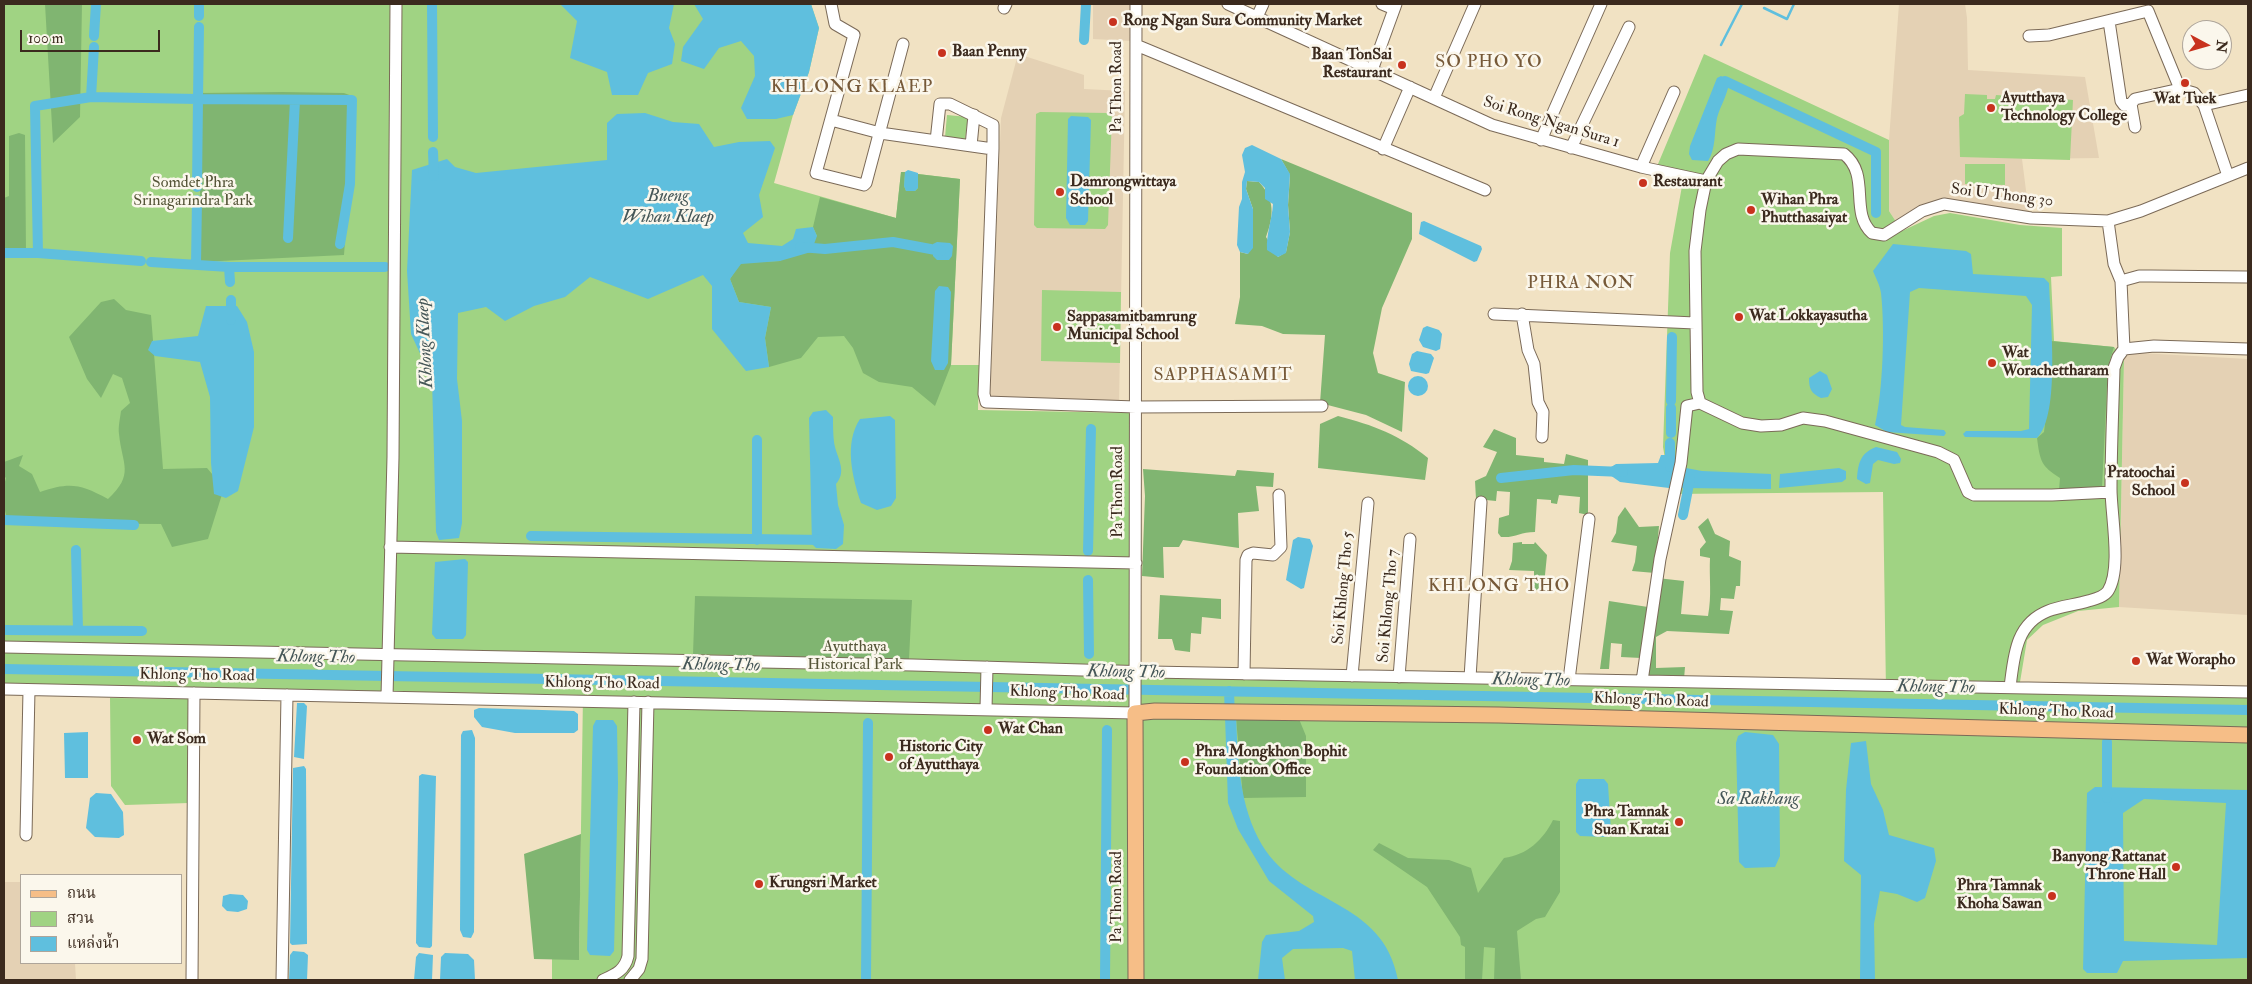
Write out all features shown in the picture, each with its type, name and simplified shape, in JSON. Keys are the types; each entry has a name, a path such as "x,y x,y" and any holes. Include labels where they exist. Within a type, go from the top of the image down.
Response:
{"main road":[{"name":"Khlong Tho Road","path":"1135,709 1214,712 1500,715 2248,735"},
{"name":"Pa Thon Road","path":"1135,709 1136,980"}],"street":[{"path":"387,692 396,4"},
{"path":"831,4 835,24 854,35 816,173 865,184 903,44"},
{"name":"Pa Thon Road","path":"1135,709 1136,4"},
{"name":"Soi Rong Ngan Sura 1","path":"1228,4 1492,124 1541,140 1706,181"},
{"path":"1257,17 1263,4"},
{"path":"1372,70 1395,6 1382,4"},
{"path":"1434,98 1475,4"},
{"path":"1541,140 1601,4"},
{"path":"2029,36 2049,35 2148,11 2180,89"},
{"path":"2109,21 2122,103 2130,104"},
{"path":"1572,148 1629,27"},
{"path":"1136,45 1485,190"},
{"path":"1383,149 1410,88"},
{"path":"2130,104 2135,99 2180,89 2194,93 2204,105 2228,176"},
{"path":"1641,166 1674,92"},
{"path":"2204,105 2248,95"},
{"path":"936,141 940,104 950,104 993,125 984,394 986,402 1136,407 1322,406"},
{"path":"2130,104 2135,128"},
{"path":"971,146 974,115"},
{"path":"831,120 880,133 993,149"},
{"name":"Soi U Thong 30","path":"1706,181 1718,161 1726,154 1738,150 1844,154 1853,161 1857,170 1864,222 1867,229 1877,235 1884,235 1922,211 1944,204 2031,218 2108,221 2140,211 2248,168"},
{"path":"1700,403 1697,392 1695,251 1706,181"},
{"path":"2010,688 2020,633 2030,622 2047,611 2100,598 2108,592 2114,567 2111,492 2114,368 2118,357 2124,349 2121,281 2114,264 2108,221"},
{"path":"2121,281 2139,276 2248,277"},
{"path":"1494,314 1695,323"},
{"path":"1522,314 1528,350 1534,364 1538,402 1543,412 1542,437"},
{"path":"2124,349 2154,346 2248,349"},
{"path":"1642,681 1660,559 1681,463 1687,406 1700,403 1742,423 1761,426 1781,425 1803,418 1825,421 1938,452 1954,460 1968,492 1974,495 2062,495 2111,492"},
{"path":"1244,674 1246,560 1248,555 1253,553 1273,554 1281,548 1279,495"},
{"name":"Soi Khlong Tho 5","path":"1352,676 1368,502"},
{"path":"1470,678 1481,502"},
{"path":"1569,680 1589,519"},
{"name":"Soi Khlong Tho 7","path":"1399,677 1410,538"},
{"path":"390,547 1136,563"},
{"name":"Khlong Tho Road","path":"4,647 388,658 1135,674 1244,674 2248,692"},
{"path":"986,706 987,670"},
{"name":"Khlong Tho Road","path":"4,689 287,695 387,692 634,702 1135,709"},
{"path":"26,835 29,690"},
{"path":"192,980 194,693"},
{"path":"282,980 287,695"},
{"path":"603,980 620,972 626,964 628,956 634,702"},
{"path":"630,980 639,969 642,959 648,702"}],"shaded area":[{"name":"Rong Ngan Sura Community Market","path":"1093,4 1133,4 1132,41 1093,39"},
{"name":"Ayutthaya Technology College","path":"1899,4 1965,4 1968,70 2085,77 2099,158 2022,159 2029,214 1968,201 1945,200 1896,222 1889,211 1889,140"},
{"path":"1018,54 1084,75 1084,89 1125,91 1119,403 990,397 1001,118"},
{"name":"Pratoochai School","path":"2140,353 2248,359 2248,615 2119,607 2124,359 2128,355"},
{"path":"4,882 20,882 20,964 75,964 76,980 4,980"}],"green space":[{"name":"Ayutthaya Historical Park","path":"4,4 811,4 819,28 809,72 793,115 774,183 896,218 901,172 960,179 951,365 979,365 978,410 1130,413 1130,676 1886,691 1883,492 1671,494 1663,447 1670,253 1682,186 1653,176 1704,54 1889,140 1889,211 1902,231 1934,216 1950,213 2020,225 2062,228 2062,276 2051,277 2054,341 2114,347 2124,359 2119,607 2078,611 2043,625 2027,640 2020,682 2248,696 2248,980 552,980 552,959 579,959 583,695 4,684"},
{"path":"45,4 82,4 80,117 53,143"},
{"path":"200,93 344,93 352,96 355,100 344,255 200,262"},
{"path":"1965,94 1987,95 1987,99 1995,99 1996,95 2054,99 2055,102 2063,102 2063,99 2073,100 2070,160 1960,157 1959,117 1964,114"},
{"path":"1040,112 1109,113 1112,115 1108,225 1105,229 1037,228 1034,225 1036,114"},
{"path":"947,115 968,117 965,140 945,137"},
{"path":"19,133 25,135 26,253 4,250 4,198 9,196 9,136"},
{"path":"1281,159 1412,213 1412,239 1382,308 1373,353 1378,373 1405,382 1402,432 1366,415 1320,403 1325,335 1283,334 1262,326 1235,324 1240,297 1240,252 1248,254 1253,209 1246,189 1247,181 1259,182 1268,195 1272,215 1266,237 1278,257 1286,252 1290,232 1288,205 1290,175"},
{"path":"1965,164 2005,164 2005,185 1965,184"},
{"path":"901,172 905,172 904,186 906,191 915,191 918,188 918,174 960,179 951,365 935,406 912,387 879,382 863,373 853,348 844,336 818,337 801,358 769,367 765,338 771,307 739,302 730,279 740,263 780,261 817,236 813,227 820,197 896,218"},
{"path":"1042,290 1121,292 1120,363 1041,361"},
{"path":"114,299 126,310 151,315 163,469 207,468 224,488 208,539 172,547 161,524 8,523 4,500 6,478 4,476 4,462 23,455 19,466 32,474 40,492 59,487 75,486 90,490 108,499 122,483 125,469 120,445 119,426 121,411 130,403 122,378 113,374 101,398 87,379 69,337 101,302"},
{"path":"2051,341 2114,347 2109,363 2107,384 2102,488 2059,490 2060,478 2042,462 2037,438 2044,432 2052,365"},
{"path":"1338,416 1386,432 1418,450 1428,458 1425,480 1318,468 1320,424"},
{"path":"1494,429 1516,438 1516,455 1544,458 1544,462 1564,464 1566,454 1588,460 1588,515 1579,513 1580,497 1559,495 1557,504 1551,503 1551,500 1537,499 1535,532 1501,537 1498,533 1499,518 1509,515 1510,492 1497,491 1496,501 1476,499 1475,481 1486,476 1497,452 1483,447"},
{"path":"1143,469 1235,476 1237,470 1274,473 1273,487 1256,486 1259,511 1238,513 1239,548 1183,540 1179,547 1163,547 1164,578 1142,576 1145,496"},
{"path":"1625,507 1639,527 1659,526 1655,573 1632,571 1637,546 1611,542 1616,533 1618,517"},
{"path":"1708,518 1715,534 1730,541 1729,556 1741,561 1740,586 1736,586 1734,599 1721,598 1720,610 1733,611 1729,634 1667,631 1656,637 1656,668 1685,667 1684,679 1645,675 1657,578 1684,581 1681,614 1708,616 1710,558 1700,556 1700,549 1706,542 1698,527"},
{"path":"1522,542 1522,544 1534,544 1535,542 1547,555 1544,585 1534,592 1534,571 1509,570 1512,561 1513,543"},
{"path":"1160,595 1221,599 1221,619 1202,617 1201,634 1191,633 1190,652 1175,650 1172,639 1158,639"},
{"path":"695,596 912,600 909,659 693,654"},
{"path":"1609,601 1648,607 1641,658 1621,657 1622,644 1611,643 1609,669 1600,669"},
{"path":"110,698 190,699 189,803 125,805 111,786"},
{"path":"1236,718 1299,719 1306,736 1306,797 1243,798"},
{"path":"1553,820 1560,821 1560,892 1545,917 1536,919 1517,931 1521,980 1494,980 1495,948 1484,947 1482,980 1465,980 1465,947 1461,945 1460,937 1427,887 1373,850 1379,843 1408,858 1449,860 1471,868 1478,893 1504,858 1527,850 1539,840"},
{"path":"581,834 579,960 534,959 524,854"}],"water":[{"path":"560,4 674,4 669,28 675,44 672,64 648,73 638,95 612,95 607,72 570,58 577,21"},
{"path":"694,4 811,4 819,28 809,72 793,115 776,119 747,119 741,108 755,76 754,56 741,41 719,48 704,69 681,61 683,47 703,19"},
{"path":"1721,76 1729,80 1729,85 1717,118 1711,156 1708,161 1692,160 1689,154 1690,146 1717,78"},
{"name":"Bueng Wihan Klaep","path":"645,113 673,122 699,124 714,147 739,142 770,141 775,148 759,195 763,217 743,233 748,243 782,246 793,239 796,229 813,227 817,236 811,252 780,261 741,264 730,279 739,302 771,307 765,338 769,367 746,371 712,329 712,286 703,275 648,299 590,277 565,297 534,306 505,321 486,307 458,313 457,379 462,421 462,523 459,538 439,540 436,532 432,379 411,334 407,271 412,170 447,159 455,167 476,173 607,160 607,123 617,114"},
{"path":"1071,116 1088,117 1091,120 1088,221 1085,225 1070,225 1066,218 1068,119"},
{"path":"1252,145 1281,159 1290,174 1288,205 1290,232 1286,253 1278,257 1267,250 1267,238 1273,204 1265,199 1265,188 1259,182 1247,181 1246,189 1253,209 1253,248 1248,254 1240,252 1237,245 1239,207 1242,199 1242,182 1245,172 1242,155 1245,148"},
{"path":"908,170 918,173 918,188 915,191 906,191 904,186 905,172"},
{"path":"1424,221 1481,246 1482,249 1477,261 1474,262 1419,234 1421,222"},
{"path":"937,242 950,243 953,246 952,256 949,260 937,260 933,256 933,244"},
{"path":"1893,244 1966,251 1971,254 1973,274 2044,278 2049,283 2052,388 2044,426 2037,438 1965,437 1963,434 1966,431 2021,431 2029,429 2032,305 2026,296 1919,288 1910,292 1901,425 1905,427 1944,430 1946,433 1944,436 1887,432 1875,425 1881,377 1883,324 1881,293 1873,271"},
{"path":"939,286 948,287 951,292 948,363 944,370 935,370 931,361 935,291"},
{"path":"206,306 237,306 247,322 254,352 254,427 238,491 226,498 214,494 211,463 210,397 200,362 155,356 148,350 152,341 198,336"},
{"path":"1427,326 1439,330 1442,334 1440,349 1436,351 1423,347 1419,340 1423,328"},
{"path":"1417,351 1431,354 1434,358 1429,373 1411,371 1409,364 1412,354"},
{"path":"1820,371 1827,375 1832,389 1828,397 1821,398 1810,388 1809,378"},
{"path":"1414,376 1422,376 1428,382 1428,390 1422,396 1414,396 1408,390 1408,382"},
{"path":"826,410 833,417 834,442 841,469 841,474 836,484 838,505 844,525 843,544 836,549 816,548 812,544 809,418 813,412"},
{"path":"890,416 895,420 896,498 891,506 877,510 861,503 851,460 852,439 860,419"},
{"path":"1876,447 1897,452 1901,459 1900,463 1894,464 1878,460 1873,464 1870,483 1866,484 1857,479 1859,464 1866,452"},
{"path":"1661,455 1671,455 1672,459 1674,477 1669,488 1620,482 1610,475 1611,467 1616,464 1658,463"},
{"path":"1686,468 1702,471 1771,474 1771,489 1682,488"},
{"path":"1839,468 1846,471 1846,479 1842,482 1779,488 1780,474"},
{"path":"1298,537 1310,539 1313,546 1304,588 1301,589 1286,580 1293,540"},
{"path":"465,559 468,562 466,635 463,639 436,639 432,634 435,562"},
{"path":"297,703 304,703 307,706 304,759 294,757"},
{"path":"479,708 574,711 578,714 578,730 574,733 515,733 482,727 474,717 474,710"},
{"path":"1225,716 1236,716 1239,766 1244,799 1254,830 1262,845 1278,865 1297,880 1358,917 1376,933 1389,953 1398,980 1355,980 1352,951 1343,948 1293,949 1282,958 1285,980 1258,980 1262,942 1266,935 1299,931 1314,922 1313,916 1269,881 1238,829 1228,803"},
{"path":"596,720 613,720 617,726 618,784 614,951 610,956 590,955 587,950 593,726"},
{"path":"472,730 475,738 474,932 471,938 463,937 460,930 461,735 463,731"},
{"path":"88,732 88,778 65,778 64,733"},
{"name":"Sa Rakhang","path":"1745,732 1773,735 1779,744 1780,856 1775,867 1745,868 1739,862 1736,743 1738,736"},
{"path":"1866,741 1871,784 1883,810 1889,835 1934,848 1936,861 1925,898 1917,902 1897,894 1880,891 1874,924 1875,980 1860,980 1861,875 1844,861 1846,790 1851,743"},
{"path":"304,766 306,769 307,944 292,945 290,943 293,768"},
{"path":"422,774 436,776 432,946 430,948 419,947 416,943 419,776"},
{"path":"1579,779 1604,779 1608,784 1611,832 1606,837 1580,836 1576,832 1576,784"},
{"path":"2095,787 2248,790 2248,958 2123,961 2117,973 2087,973 2083,969 2087,793","holes":["2144,799 2226,803 2217,945 2124,941 2123,813"]},
{"path":"96,793 111,794 123,812 124,835 119,838 95,837 86,828 90,798"},
{"path":"230,894 243,895 248,901 247,909 238,912 227,911 222,906 223,896"},
{"path":"293,951 304,952 308,955 307,980 289,980 290,955"},
{"path":"419,953 433,955 432,980 414,980 416,957"},
{"path":"445,953 468,954 474,960 475,980 440,980 441,957"}],"waterway":[{"path":"94,36 96,4"},
{"path":"199,4 199,16"},
{"name":"Khlong Klaep","path":"432,4 433,137"},
{"path":"1084,40 1086,4"},
{"path":"1721,45 1742,4"},
{"path":"1764,8 1787,19 1794,4"},
{"path":"91,97 198,99 199,27"},
{"path":"94,47 91,97 35,106 38,253 141,261"},
{"path":"1721,90 1725,81 1876,152 1876,213"},
{"path":"197,187 198,99 352,100 350,184 340,244"},
{"path":"288,238 295,100"},
{"name":"Khlong Klaep","path":"433,152 434,176"},
{"path":"196,265 197,200"},
{"path":"800,247 825,249 893,242 941,251"},
{"path":"4,253 38,253"},
{"path":"151,262 229,267 385,267"},
{"path":"229,267 230,282"},
{"path":"231,300 231,320"},
{"path":"1671,401 1672,337"},
{"path":"1671,408 1671,433"},
{"path":"1088,551 1091,429"},
{"path":"757,440 757,540"},
{"path":"1670,443 1670,467"},
{"path":"1501,478 1574,470 1623,472"},
{"path":"1683,515 1690,479"},
{"path":"4,520 134,525"},
{"path":"531,536 825,540"},
{"path":"76,550 78,630"},
{"path":"1088,580 1089,654"},
{"path":"4,630 142,631"},
{"name":"Khlong Tho","path":"4,669 2248,710"},
{"path":"1229,691 1230,718"},
{"path":"866,980 868,723"},
{"path":"1105,980 1107,730"},
{"path":"2107,742 2107,798"}],"place":[{"name":"Rong Ngan Sura Community Market","path":"1113,22"},
{"name":"Baan Penny","path":"942,53"},
{"name":"Baan TonSai Restaurant","path":"1402,65"},
{"name":"Wat Tuek","path":"2185,83"},
{"name":"Ayutthaya Technology College","path":"1991,108"},
{"name":"Restaurant","path":"1643,183"},
{"name":"Damrongwittaya School","path":"1060,192"},
{"name":"Wihan Phra Phutthasaiyat","path":"1751,210"},
{"name":"Wat Lokkayasutha","path":"1739,317"},
{"name":"Sappasamitbamrung Municipal School","path":"1057,327"},
{"name":"Wat Worachettharam","path":"1992,363"},
{"name":"Pratoochai School","path":"2185,483"},
{"name":"Wat Worapho","path":"2136,661"},
{"name":"Wat Chan","path":"988,730"},
{"name":"Wat Som","path":"137,740"},
{"name":"Historic City of Ayutthaya","path":"889,757"},
{"name":"Phra Mongkhon Bophit Foundation Office","path":"1185,762"},
{"name":"Phra Tamnak Suan Kratai","path":"1679,822"},
{"name":"Banyong Rattanat Throne Hall","path":"2176,867"},
{"name":"Krungsri Market","path":"759,884"},
{"name":"Phra Tamnak Khoha Sawan","path":"2052,896"}],"district":[{"name":"SO PHO YO","path":"1489,63"},
{"name":"KHLONG KLAEP","path":"852,88"},
{"name":"PHRA NON","path":"1581,284"},
{"name":"SAPPHASAMIT","path":"1223,376"},
{"name":"KHLONG THO","path":"1499,587"}],"park label":[{"name":"Somdet Phra Srinagarindra Park","path":"193,193"}]}
